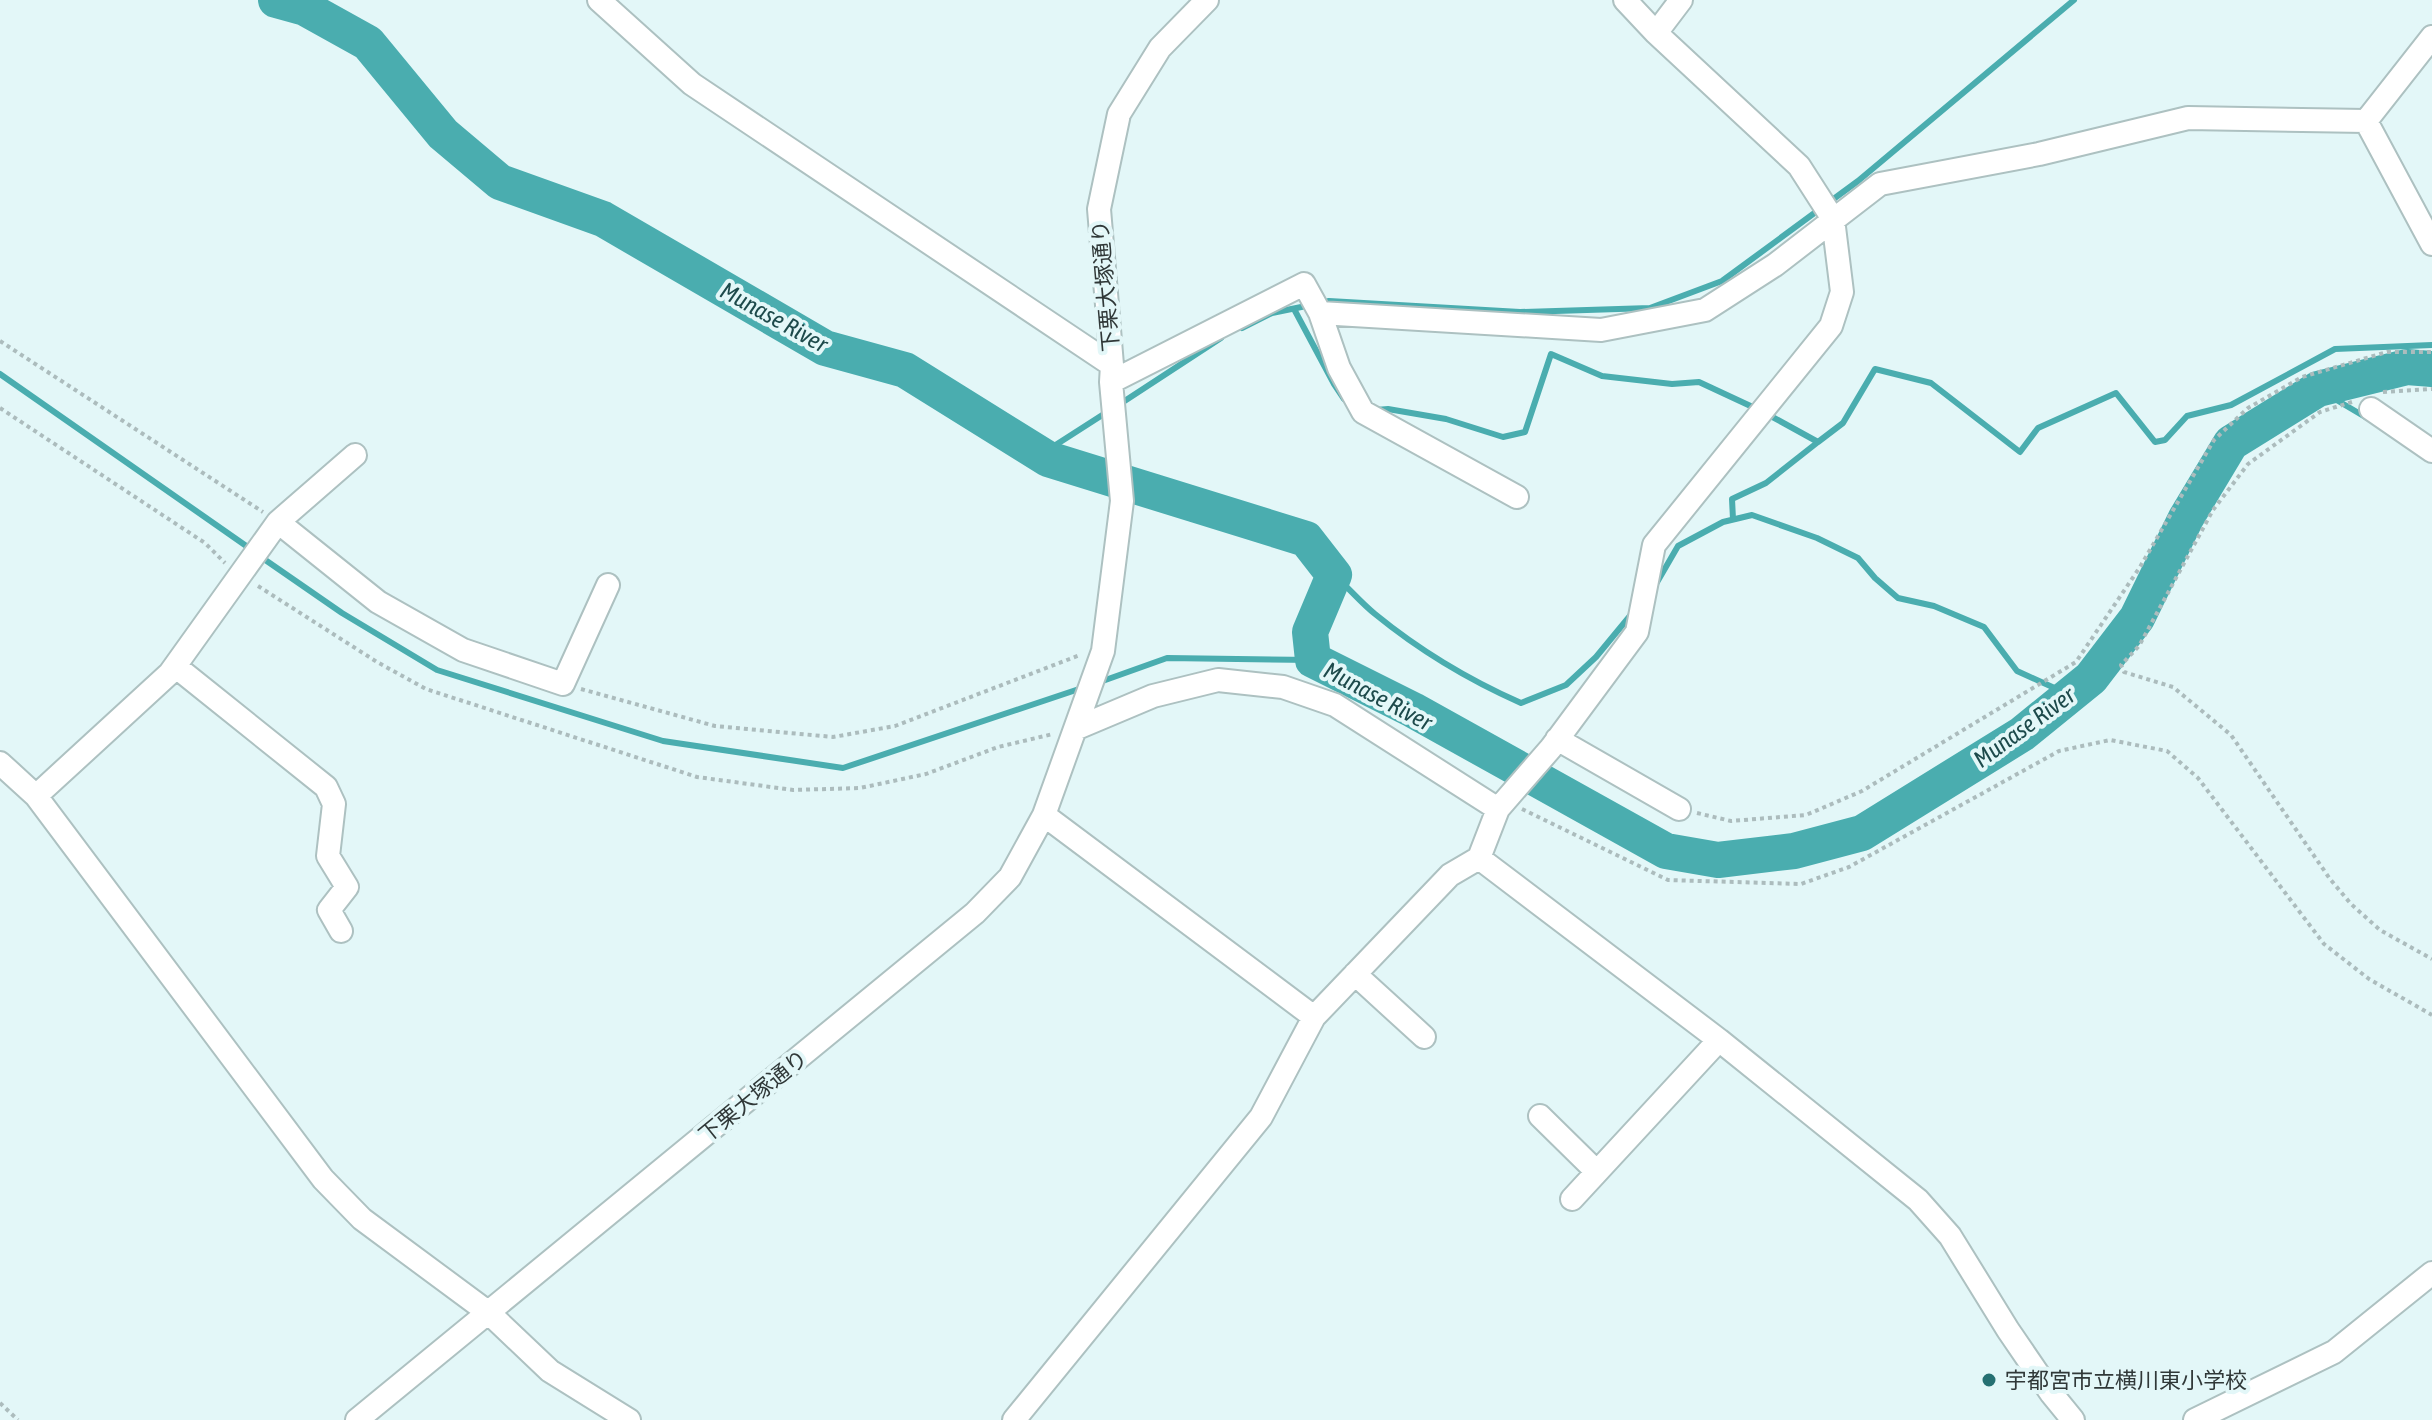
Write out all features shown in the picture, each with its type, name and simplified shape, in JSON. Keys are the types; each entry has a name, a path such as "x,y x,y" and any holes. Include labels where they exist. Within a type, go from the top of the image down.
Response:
{"street":[{"path":"599,0 692,84 1111,374 1304,284 1320,313 1339,368 1363,412 1517,497"},
{"name":"下栗大塚通り","path":"357,1420 975,913 1010,877 1044,815 1103,648 1122,501 1099,209 1119,114 1160,48 1207,0"},
{"path":"1014,1420 1261,1117 1314,1017 1450,875 1479,858 1504,802 1554,743 1637,632 1654,545 1831,326 1842,292 1833,219 1799,166 1656,33 1625,0"},
{"path":"1656,33 1681,0"},
{"path":"2366,121 2432,37"},
{"path":"1320,313 1601,330 1705,310 1775,265 1880,184 2039,154 2188,118 2366,121"},
{"path":"2366,121 2432,244"},
{"path":"2369,401 2432,451"},
{"path":"36,796 170,673 278,522 355,455"},
{"path":"278,522 378,602 463,650 563,684 608,585"},
{"path":"175,666 326,787 334,804 328,856 347,887 329,910 341,931"},
{"path":"1078,724 1153,696 1218,680 1283,687 1335,705 1504,802"},
{"path":"1554,743 1679,809"},
{"path":"0,763 36,796 323,1179 362,1219 489,1313 550,1371 629,1420"},
{"path":"1044,815 1314,1017"},
{"path":"1479,858 1719,1040 1918,1200 1950,1236 2008,1330 2073,1420"},
{"path":"1355,974 1424,1037"},
{"path":"1572,1199 1719,1040"},
{"path":"1540,1116 1597,1172"},
{"path":"2195,1420 2334,1352 2432,1273"}],"path":[{"path":"0,341 278,522"},
{"path":"1679,809 1731,821 1806,815 1862,791 2076,662 2140,567 2214,440 2248,408 2302,377 2387,352 2432,352"},
{"path":"2432,389 2388,391 2369,401 2320,412 2248,464 2213,510 2139,646 2121,665 2124,672 2173,687 2231,735 2330,879 2351,904 2380,930 2432,959"},
{"path":"563,684 715,726 833,737 895,726 1103,648"},
{"path":"1504,802 1668,880 1801,884 1849,867 2059,751 2110,740 2167,751 2198,778 2324,944 2369,979 2432,1015"},
{"path":"0,1403 18,1420"}],"waterway":[{"name":"Munase River","path":"276,0 305,8 368,43 443,134 500,182 603,219 825,348 905,370 1048,459 1306,539 1334,575 1310,632 1313,660 1413,710 1666,851 1718,860 1794,851 1862,833 2022,734 2091,678 2137,618 2186,518 2231,443 2318,389 2407,367 2432,369"},
{"path":"1322,303 1520,312 1650,308 1722,281 1858,181 2074,0"},
{"path":"1242,328 1272,313 1311,305"},
{"path":"1294,309 1344,399"},
{"path":"1120,404 1221,338"},
{"path":"1767,414 1818,442 1843,423 1875,369 1931,383 2020,452 2038,428 2116,393 2155,442 2165,440 2187,416 2231,405 2335,349 2432,345"},
{"path":"1376,410 1388,409 1446,419 1503,437 1525,432 1551,354 1602,376 1672,384 1699,382 1757,409"},
{"path":"0,374 252,550"},
{"path":"2318,389 2367,418"},
{"path":"1040,455 1107,412"},
{"path":"1733,519 1732,499 1766,483 1818,442"},
{"path":"1656,584 1678,546 1723,522 1752,515 1817,538 1858,558 1898,598 1934,606 1984,627 2017,671 2070,695"},
{"path":"261,557 342,613 437,670 663,741 843,768 1082,688"},
{"path":"1334,575 1409,640 1464,674 1521,703 1566,685 1596,657 1634,611"},
{"path":"1097,683 1167,658 1313,660"}],"place":[{"name":"宇都宮市立横川東小学校","path":"1989,1380"}]}
